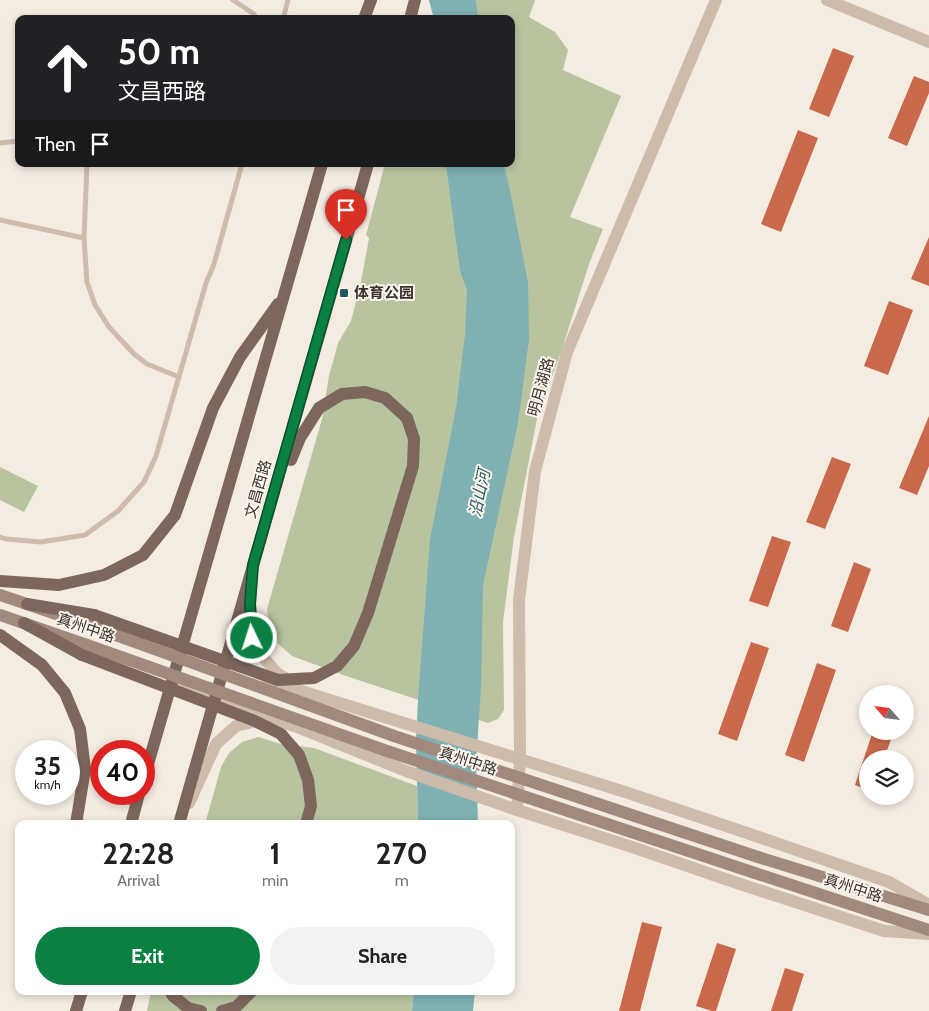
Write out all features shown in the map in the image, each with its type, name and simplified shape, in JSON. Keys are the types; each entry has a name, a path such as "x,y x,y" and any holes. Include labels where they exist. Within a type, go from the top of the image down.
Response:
{"main road":[{"path":"365,15 370,0"},
{"path":"411,15 415,0"},
{"name":"文昌西路","path":"155,740 321,167"},
{"name":"文昌西路","path":"181,820 367,167"},
{"path":"0,581 59,585 104,575 143,555 174,515 213,408 240,357 284,295"},
{"path":"0,595 27,604 92,620 278,680 314,678 337,666 354,646 368,614 414,466 414,440 406,418 385,398 365,392 342,394 319,408 300,438 265,525"},
{"path":"0,615 24,623 282,734 300,755 308,780 311,806 307,820"},
{"name":"真州中路","path":"92,620 394,736 758,857 929,910"},
{"path":"0,635 42,665 65,693 80,728 84,769 77,820"},
{"name":"真州中路","path":"84,650 929,932"},
{"path":"131,820 136,805"},
{"path":"72,995 75,1011"},
{"path":"75,1011 81,995"},
{"path":"125,1011 130,995"},
{"path":"172,995 188,1008 201,1011"},
{"path":"222,1011 236,1008 248,995"}],"street":[{"name":"明月湖路","path":"517,810 520,760 519,600 535,470 567,352 716,0"},
{"path":"827,0 929,42"},
{"path":"253,565 250,604 252,638 262,656 277,673 312,694"},
{"name":"真州中路","path":"180,652 622,791 889,882 929,905"},
{"name":"真州中路","path":"172,682 297,727 406,771 737,883 884,931 929,932"},
{"path":"182,820 216,744 236,726 260,720 297,727"}],"lane":[{"path":"233,0 254,15"},
{"path":"284,15 288,0"},
{"path":"0,142 15,141"},
{"path":"87,167 84,238 87,282 95,305 109,327 134,354 147,364 179,377"},
{"path":"0,537 40,542 85,535 118,511 144,482 156,456 241,167"},
{"path":"0,220 84,238"}],"green space":[{"path":"442,0 535,0 529,17 555,32 568,50 563,70 621,96 570,217 603,229 589,264 537,419 514,537 503,622 504,710 498,719 488,723 292,656 277,643 270,628 267,609 322,419 329,376 338,343 351,321 361,282 369,238 366,235 384,167 515,167 515,15 437,15"},
{"path":"0,467 38,486 24,512 0,500"},
{"path":"258,737 281,744 314,748 417,786 418,820 206,820 221,767 229,753 242,742"},
{"path":"150,995 414,995 412,1011 147,1011"}],"water":[{"path":"429,0 476,0 478,15 433,15"},
{"name":"沿山河","path":"446,167 505,167 528,283 529,339 518,423 483,585 481,687 476,762 478,820 418,820 416,741 430,539 456,408 465,335 467,290 460,271"},
{"path":"414,995 475,995 473,1011 412,1011"}],"building":[{"path":"833,48 854,56 829,117 809,109"},
{"path":"914,76 929,82 929,93 907,146 888,138"},
{"path":"798,130 818,138 781,232 761,224"},
{"path":"929,237 929,286 911,279"},
{"path":"889,301 913,310 888,375 864,366"},
{"path":"929,416 929,466 917,495 899,488"},
{"path":"832,457 851,464 825,529 806,522"},
{"path":"772,536 791,542 768,607 749,601"},
{"path":"854,562 871,569 848,632 831,626"},
{"path":"751,642 769,648 737,741 718,734"},
{"path":"817,663 836,670 804,762 785,755"},
{"path":"870,740 891,740 887,750 867,750"},
{"path":"859,773 859,787 855,785"},
{"path":"642,922 662,927 640,1011 619,1011"},
{"path":"717,943 736,949 716,1011 712,1011 696,1006"},
{"path":"785,968 804,974 792,1011 771,1011"}],"place":[{"name":"体育公园","path":"344,293"}],"route":[{"path":"252,638 250,604 253,565 346,240"}]}
